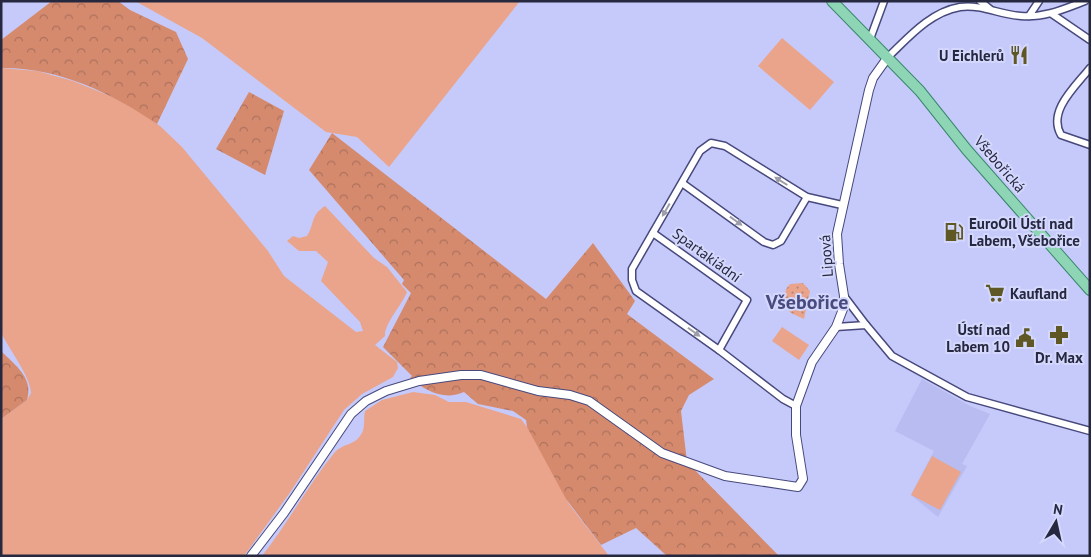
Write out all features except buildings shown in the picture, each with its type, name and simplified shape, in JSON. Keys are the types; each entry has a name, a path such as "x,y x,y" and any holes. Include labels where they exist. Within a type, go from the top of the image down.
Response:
{"main road":[{"name":"Všebořická","path":"832,1 920,91 984,170 1090,290"}],"street":[{"path":"870,38 884,1"},
{"path":"980,1 991,9"},
{"path":"1029,16 1039,1"},
{"path":"888,57 915,30 943,13 959,8 975,7 1019,16 1029,16 1052,14 1084,1"},
{"path":"1052,14 1090,40"},
{"name":"Lipová","path":"251,556 284,513 350,414 366,401 386,391 427,380 481,375 538,391 570,395 589,401 662,453 725,476 794,487 800,484 803,479 796,434 796,406 812,362 841,317 844,296 838,264 837,234 842,205 869,90 873,78 888,57"},
{"path":"1090,68 1061,106 1057,116 1057,127 1061,135 1090,145"},
{"name":"Spartakiádní","path":"796,406 783,400 719,350 636,291 632,280 632,269 700,151 711,143 719,143 807,198 842,205"},
{"path":"682,183 773,245 781,241 807,198"},
{"name":"Spartakiádní","path":"653,233 747,300 719,350"},
{"path":"844,296 892,356 967,397 1090,431"},
{"path":"836,327 866,325"}],"shaded area":[{"path":"135,1 520,1 389,167 357,137 326,132 202,38"},
{"path":"782,38 834,82 810,110 758,66"},
{"path":"1,68 37,71 73,81 125,102 160,126 182,147 268,251 284,276 356,332 363,331 360,322 321,281 328,262 316,251 299,251 287,241 293,236 299,238 307,236 315,216 325,206 374,258 387,267 407,292 387,326 385,336 375,345 397,362 398,368 393,377 362,394 344,410 289,494 244,556 1,556 1,419 27,400 31,393 27,378 1,332"},
{"path":"803,283 810,291 804,319 791,313 783,304 786,289 790,284"},
{"path":"782,327 809,345 799,360 772,341"},
{"path":"922,379 970,406 990,414 962,464 967,466 938,517 911,495 934,451 895,431"},
{"path":"413,392 435,395 449,402 466,402 521,419 533,435 569,504 609,556 262,556 335,452 355,441 360,436 364,427 365,411 382,400"},
{"path":"932,456 961,472 940,510 911,495"}],"green space":[{"path":"52,1 118,1 130,10 176,32 188,59 157,124 122,102 83,84 43,72 1,68 1,40"},
{"path":"249,92 284,111 265,175 216,149"},
{"path":"332,133 546,299 593,243 635,301 627,314 714,379 689,395 681,411 687,462 779,556 667,556 636,528 601,545 566,499 527,427 526,420 513,411 478,404 464,392 457,395 442,395 429,391 410,378 412,376 383,347 411,293 402,284 404,280 309,170"},
{"path":"1,351 22,372 28,385 28,392 27,400 1,419"}],"place":[{"name":"U Eichlerů","path":"1019,55"},
{"name":"EuroOil Ústí nad Labem, Všebořice","path":"954,232"},
{"name":"Kaufland","path":"995,293"},
{"name":"Dr. Max","path":"1059,335"},
{"name":"Ústí nad Labem 10","path":"1025,338"}],"district":[{"name":"Všebořice","path":"807,302"}]}
